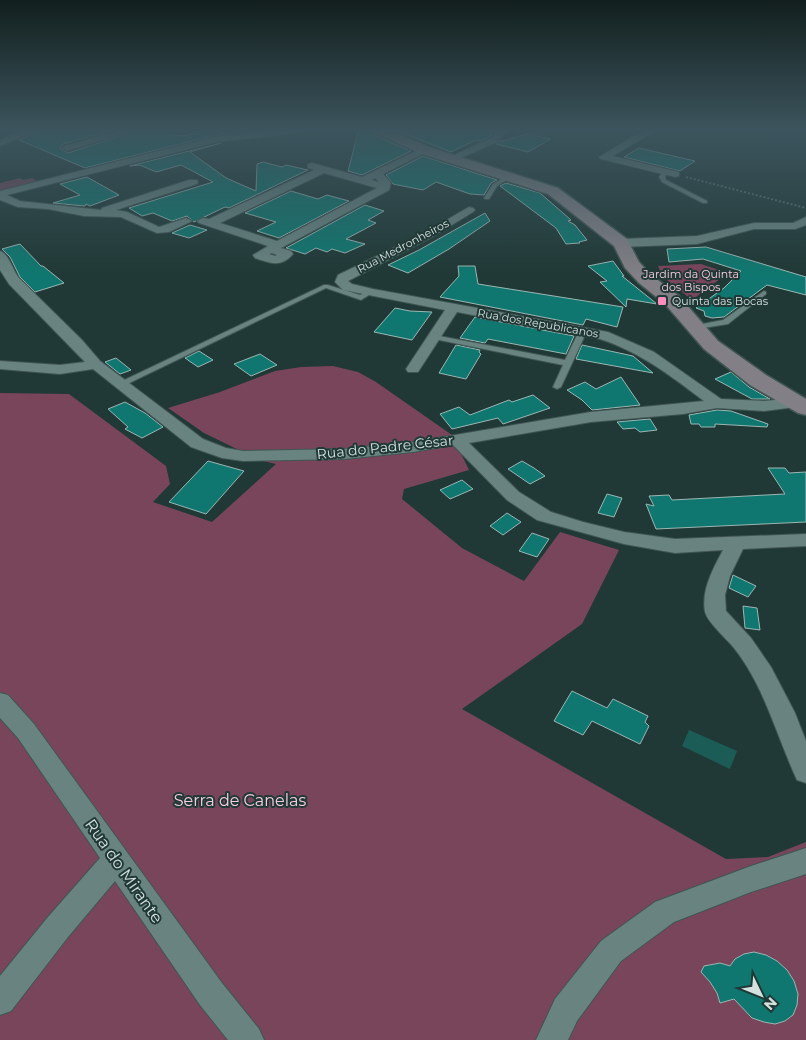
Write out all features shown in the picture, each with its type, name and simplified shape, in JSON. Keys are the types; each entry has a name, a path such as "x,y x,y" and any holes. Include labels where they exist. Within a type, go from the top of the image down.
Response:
{"main road":[{"path":"514,178 553,192 621,243 631,264 645,279 672,300 697,327 711,346 758,380 802,405"}],"street":[{"path":"0,195 68,178"},
{"path":"215,221 306,178"},
{"path":"351,178 385,187"},
{"path":"363,180 369,178"},
{"path":"381,178 385,182 385,187"},
{"path":"95,213 193,182"},
{"path":"0,195 18,204 128,215 157,230 165,230 189,220 215,221 274,247 385,187"},
{"name":"Rua Medronheiros","path":"342,284 340,281 343,278 428,234 469,210"},
{"path":"621,243 697,240 754,226 788,227 806,222"},
{"path":"0,255 6,270 14,281 95,364 85,368 66,369 0,365"},
{"name":"Rua dos Republicanos","path":"342,284 371,292 612,337 639,347 717,403"},
{"path":"413,369 453,308"},
{"name":"Rua do Padre César","path":"95,364 197,443 214,451 254,457 344,454 413,447 582,418 683,409 717,403 764,406 802,405"},
{"path":"457,440 513,496 544,516 624,538 676,546 806,540"},
{"path":"736,544 720,576 715,595 716,613 743,644 764,673 783,713 806,772"},
{"name":"Rua do Mirante","path":"0,702 26,731 212,994 248,1040"},
{"path":"0,1000 58,927 116,860"},
{"path":"552,1040 566,1010 611,951 665,912 750,879 806,861"}],"lane":[{"path":"487,198 495,186 508,178"},
{"path":"662,178 664,181 705,202"},
{"path":"120,384 326,286 361,298 371,292"},
{"path":"697,327 725,322 764,293"},
{"path":"557,387 583,331"},
{"path":"434,336 568,363"}],"path":[{"path":"688,178 806,208"}],"green space":[{"path":"20,178 23,180 32,178 39,182 0,192 0,183"},
{"name":"Jardim da Quinta dos Bispos","path":"701,264 716,269 720,273 720,279 692,300 663,277 658,266"},
{"name":"Serra de Canelas","path":"333,366 358,372 376,382 452,435 469,470 404,489 402,499 462,548 524,581 560,532 619,550 582,624 462,709 726,859 768,857 806,842 806,1040 0,1040 0,393 69,394 166,466 170,484 153,502 212,522 276,464 259,460 204,433 168,408 220,392 275,371 301,367"}],"water":[{"path":"689,730 737,751 730,769 682,746"}],"building":[{"path":"88,178 119,195 90,206 86,204 85,206 53,203 80,195 60,184"},
{"path":"205,178 225,178 256,191 256,178 292,178 229,208 225,207 194,222 187,216 172,221 153,213 142,216 129,208 213,182"},
{"path":"388,178 489,178 497,180 491,183 484,195 470,194 436,182 423,190 393,184"},
{"path":"506,183 540,193 571,220 568,221 575,225 587,240 580,243 566,244 556,228 500,186"},
{"path":"291,191 318,199 327,195 349,201 279,238 257,231 276,222 245,213"},
{"path":"365,205 384,211 368,220 376,223 346,239 365,244 345,253 332,249 327,252 316,248 305,254 286,248"},
{"path":"485,213 490,221 449,249 408,273 388,265 419,250"},
{"path":"190,225 207,230 189,238 172,233"},
{"path":"20,244 41,266 64,283 35,292 20,277 10,257 2,249"},
{"path":"706,247 806,277 806,295 767,285 724,317 712,318 705,316 704,311 696,308 724,288 741,271 703,259 669,262 667,249"},
{"path":"613,261 624,276 622,276 657,304 627,299 626,307 600,282 607,281 588,266"},
{"path":"458,266 475,266 478,284 623,307 617,327 586,319 583,325 440,297 459,276"},
{"path":"395,308 432,312 412,340 374,332"},
{"path":"475,317 574,336 566,354 488,339 485,343 460,338"},
{"path":"456,345 480,350 481,354 466,379 439,373"},
{"path":"582,345 633,356 653,373 576,359"},
{"path":"199,351 213,360 198,367 185,358"},
{"path":"260,354 277,365 251,376 234,364"},
{"path":"116,358 131,370 120,374 105,362"},
{"path":"731,372 749,387 770,399 752,399 715,379"},
{"path":"621,377 640,405 592,410 582,400 567,390 585,382 596,389"},
{"path":"533,395 550,408 503,424 498,418 452,429 440,414 459,407 470,415 509,400 512,402"},
{"path":"125,402 145,413 163,427 142,438 125,429 128,427 108,409"},
{"path":"717,410 731,411 768,424 767,427 715,424 715,427 701,427 699,424 691,424 689,415"},
{"path":"650,419 657,430 640,432 635,428 623,429 617,422"},
{"path":"208,461 244,471 206,514 169,502"},
{"path":"522,461 545,476 530,484 508,469"},
{"path":"768,468 785,468 789,473 806,472 806,522 656,529 646,504 654,506 649,496 669,495 672,500 785,494"},
{"path":"462,480 473,489 450,499 440,490"},
{"path":"607,494 622,498 614,517 598,513"},
{"path":"507,513 521,522 503,535 490,526"},
{"path":"532,533 549,539 537,557 519,551"},
{"path":"733,575 756,586 748,597 729,588"},
{"path":"743,606 757,608 760,630 745,628"},
{"path":"572,691 607,708 613,699 648,716 645,722 649,726 640,744 592,721 583,735 554,721"},
{"path":"754,952 766,955 777,961 787,970 794,981 798,994 797,1005 793,1015 785,1021 775,1024 752,1018 734,999 720,1003 717,993 701,972 704,966 720,963 730,966 735,959 744,954"}],"place":[{"name":"Quinta das Bocas","path":"662,301"}]}
